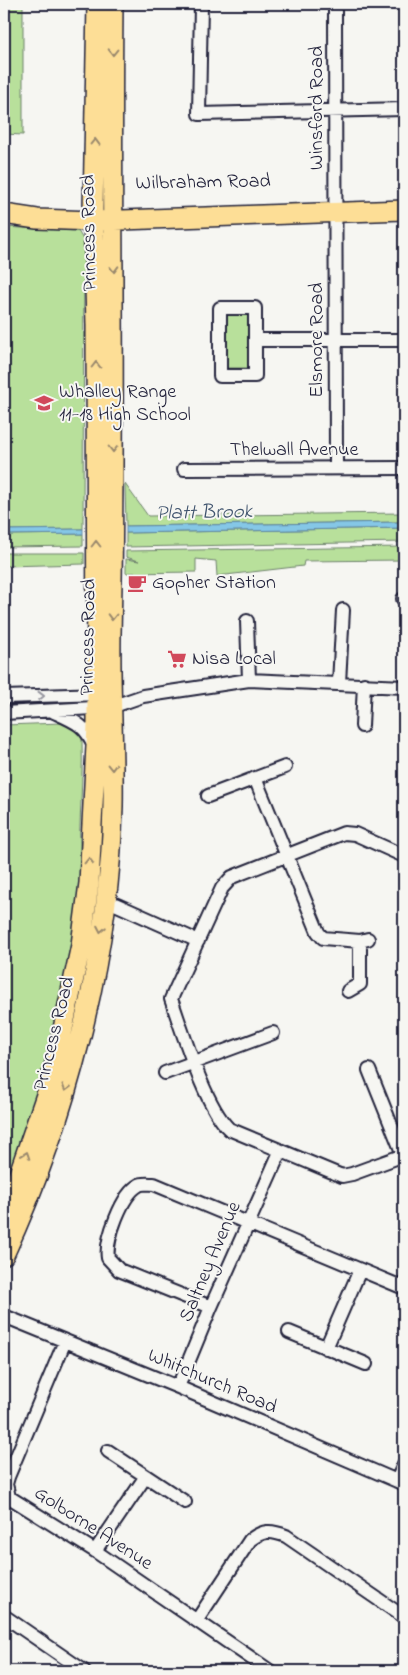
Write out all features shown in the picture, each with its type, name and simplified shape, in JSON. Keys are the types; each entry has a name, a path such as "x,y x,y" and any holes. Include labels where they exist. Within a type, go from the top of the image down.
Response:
{"highway":[{"name":"Princess Road","path":"97,4 94,215 104,519"},
{"name":"Princess Road","path":"4,1255 41,1167 64,1097 86,1014 106,900 113,806 103,701 104,519 113,214 113,4"},
{"name":"Wilbraham Road","path":"336,207 404,198"},
{"name":"Wilbraham Road","path":"4,213 21,209 94,215 336,207 404,210"},
{"name":"Princess Road","path":"4,1218 47,1092 66,1020 78,964 88,884 94,746 103,701"}],"street":[{"path":"201,4 200,114 404,109"},
{"name":"Winsford Road","path":"335,4 336,207"},
{"name":"Elsmore Road","path":"336,207 336,468"},
{"path":"220,308 255,308 255,340 255,376 220,376 220,308"},
{"path":"255,340 404,340"},
{"name":"Thelwall Avenue","path":"184,469 404,468"},
{"path":"339,683 343,610"},
{"path":"247,621 249,680"},
{"path":"4,713 50,711 103,701 249,680 404,687"},
{"path":"362,726 364,684"},
{"path":"4,697 103,701"},
{"path":"50,711 80,724 90,735 94,746"},
{"path":"208,796 285,767"},
{"path":"255,778 318,932 323,938 364,940 360,984 348,991"},
{"path":"369,1070 404,1156 342,1176 280,1152 230,1129 220,1121 194,1064 171,999 226,881 286,854 344,833 355,834 404,856"},
{"path":"106,900 198,941"},
{"path":"165,1073 194,1064 273,1033"},
{"name":"Saltney Avenue","path":"178,1387 210,1307 280,1152"},
{"path":"210,1307 119,1270 112,1264 107,1252 108,1237 128,1194 140,1184 154,1184 404,1288"},
{"path":"326,1348 360,1270"},
{"name":"Whitchurch Road","path":"4,1316 178,1387 400,1482"},
{"path":"289,1332 366,1364"},
{"name":"Golborne Avenue","path":"65,1341 8,1477 7,1492 9,1497 96,1551 270,1671"},
{"path":"108,1451 185,1502"},
{"path":"400,1482 404,1464"},
{"path":"96,1551 146,1476"},
{"path":"197,1620 250,1540 260,1533 269,1531 286,1536 404,1617"},
{"path":"4,1616 84,1671"}],"green space":[{"path":"4,4 23,4 23,135 4,134"},
{"name":"Whalley Range 11-18 High School","path":"4,227 78,231 84,241 83,529 4,530"},
{"path":"226,314 249,314 249,368 226,368"},
{"path":"125,484 148,516 404,513 404,522 126,526"},
{"path":"404,528 404,542 126,547 126,533"},
{"path":"83,534 83,546 4,547 4,535"},
{"path":"404,547 404,560 304,561 303,566 217,576 216,561 196,559 196,572 126,573 126,559 139,561 126,557 126,551"},
{"path":"4,553 84,553 84,564 5,566"},
{"path":"62,723 75,729 82,740 81,874 76,920 62,998 43,1075 4,1187 4,725"}],"water":[{"path":"404,522 404,528 126,533 126,526"},
{"path":"83,529 83,534 4,535 4,530"}],"place":[{"name":"Whalley Range 11-18 High School","path":"44,403"},
{"name":"Gopher Station","path":"137,583"},
{"name":"Nisa Local","path":"177,659"}],"water label":[{"name":"Platt Brook","path":"204,513"}]}
